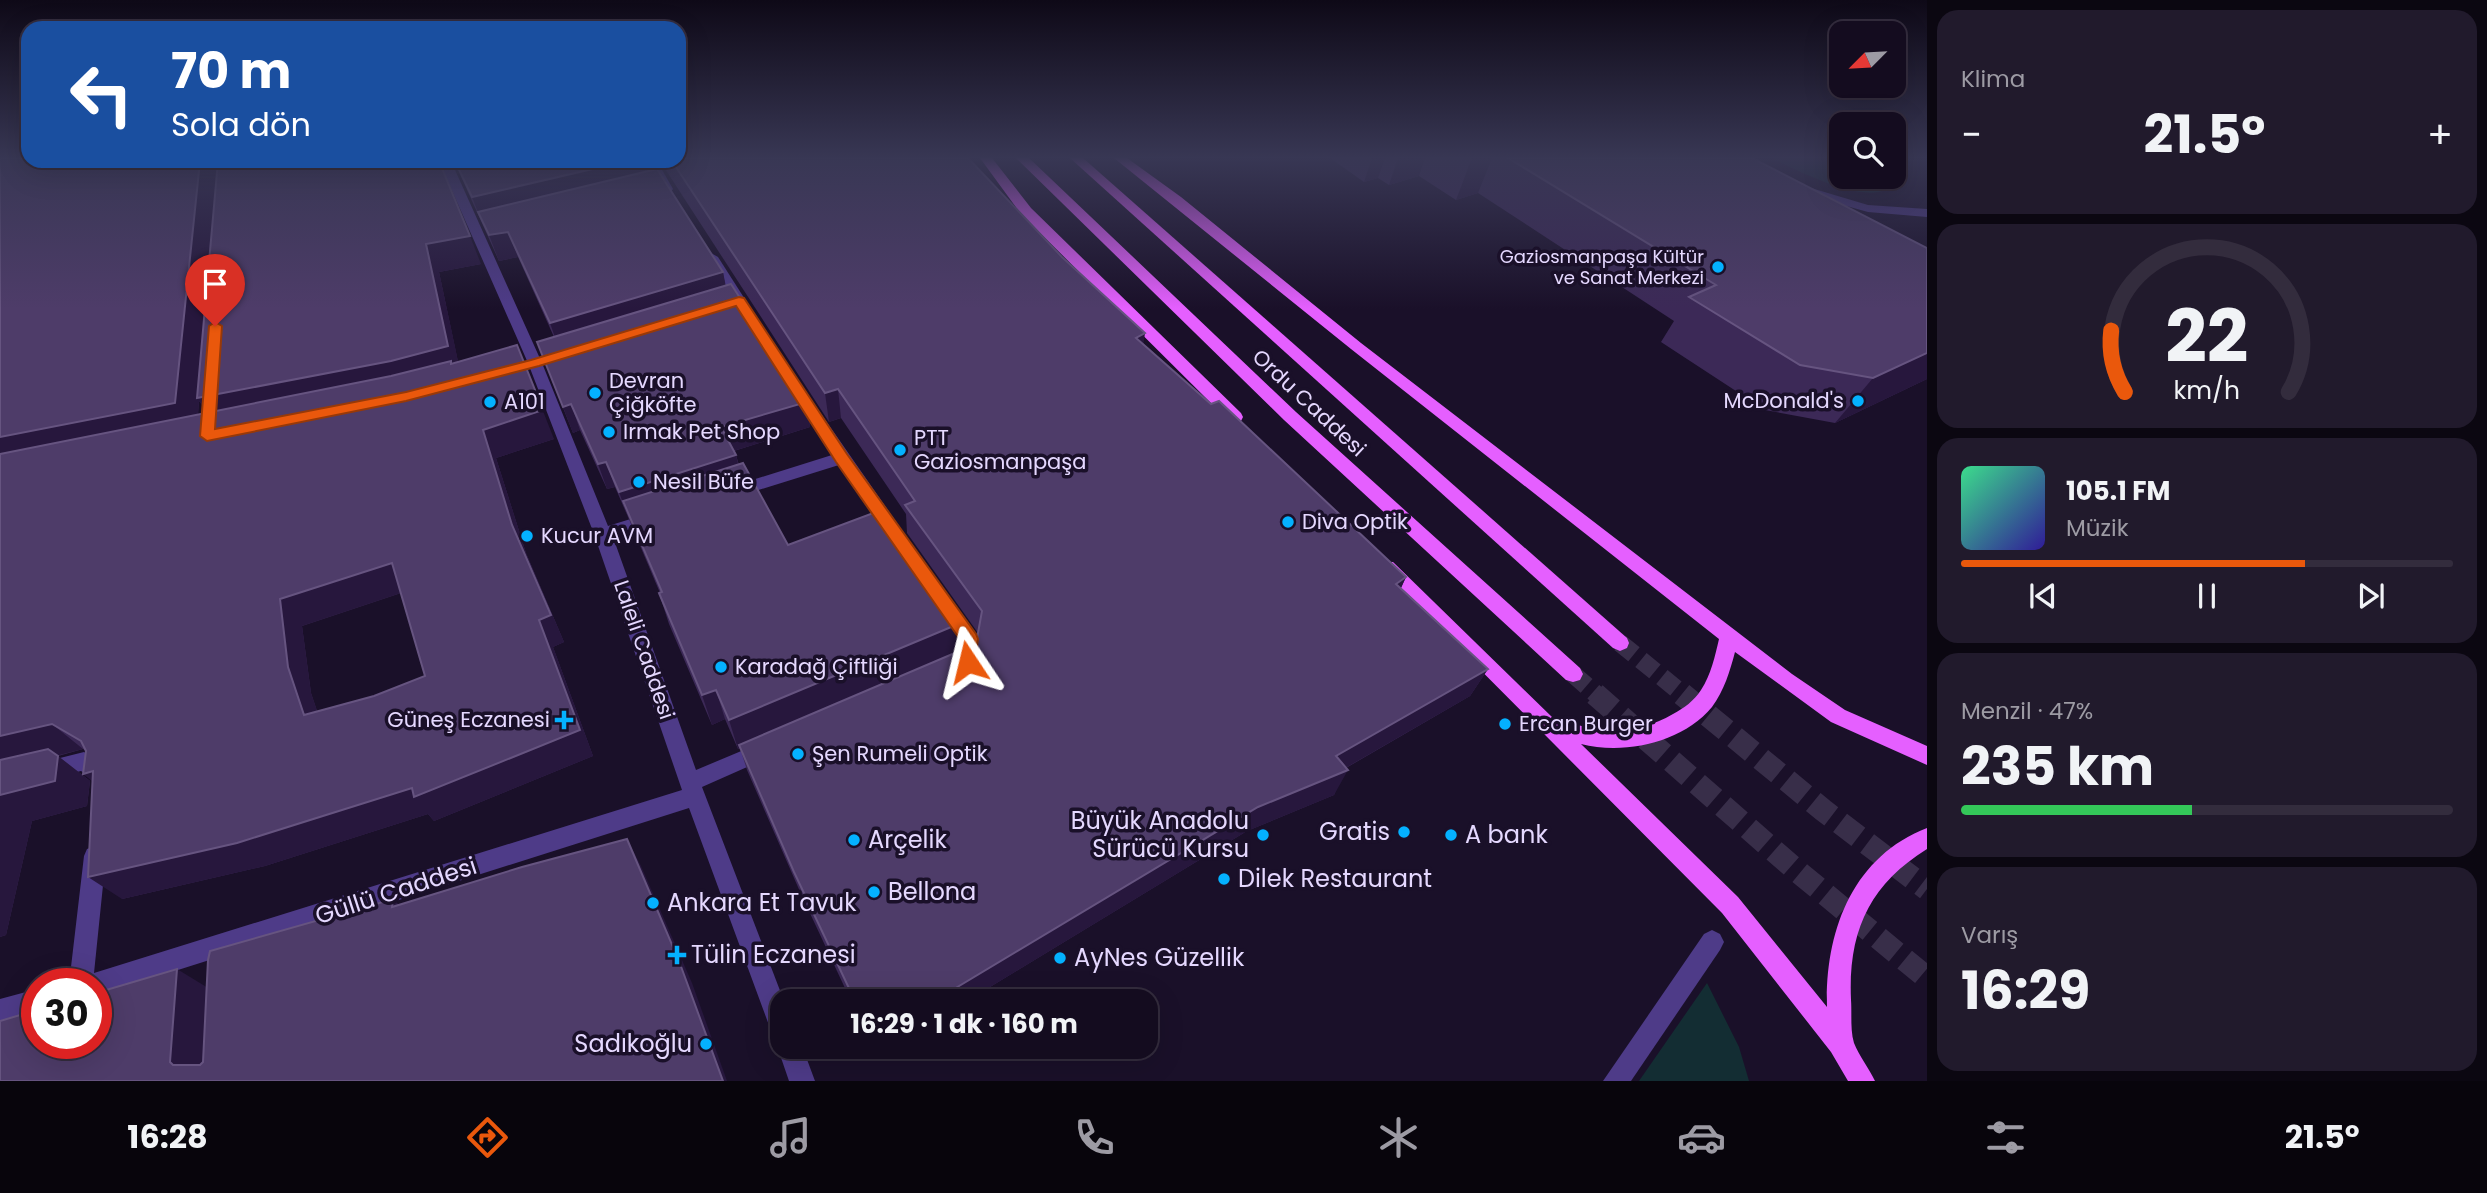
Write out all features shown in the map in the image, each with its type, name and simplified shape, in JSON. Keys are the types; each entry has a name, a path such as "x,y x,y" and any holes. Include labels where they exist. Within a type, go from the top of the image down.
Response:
{"main road":[{"path":"1024,208 1251,433"},
{"name":"Ordu Caddesi","path":"1075,208 1290,415 1573,674"},
{"name":"Ordu Caddesi","path":"1133,208 1620,643"},
{"path":"1187,208 1346,337 1729,638 1838,716 1927,756"},
{"path":"1379,559 1730,905 1842,1045 1862,1081"},
{"path":"1546,723 1570,733 1602,740 1631,741 1658,734 1704,703 1720,671 1729,638"},
{"path":"1849,1081 1842,1045 1838,979 1842,945 1851,912 1880,870 1927,838"}],"street":[{"name":"Laleli Caddesi","path":"470,208 483,232 603,534 770,996"},
{"path":"1869,208 1898,213 1927,213"},
{"path":"703,244 733,303 754,324"},
{"path":"783,368 841,458 905,549"},
{"path":"722,496 841,458"},
{"path":"603,534 669,513"},
{"path":"930,583 970,639 968,662 944,673"},
{"name":"Güllü Caddesi","path":"112,979 229,944 693,789 777,745"},
{"path":"0,782 84,761 104,776 102,789"},
{"path":"82,968 97,831"},
{"path":"1616,1081 1712,942"},
{"path":"228,971 229,944"},
{"path":"0,1011 21,1005"},
{"path":"794,1059 802,1081"}],"green space":[{"path":"1707,983 1739,1047 1749,1081 1639,1081"}],"building":[{"path":"0,208 195,208 175,403 0,437"},
{"path":"214,208 459,208 470,236 426,244 448,346 391,361 197,398"},
{"path":"493,208 682,208 723,272 550,323 508,232 489,235 478,212"},
{"path":"703,208 1016,208 1062,257 1145,333 1136,338 1211,404 1219,401 1352,526 1406,577 1396,584 1488,669 1336,756 1348,770 1258,807 954,989 849,989 794,872 739,745 976,644 982,611 905,505 915,501 838,389 825,393"},
{"path":"1591,208 1850,208 1927,248 1927,353 1873,378 1800,365 1689,297 1716,285"},
{"path":"731,284 807,402 721,427 736,455 619,492 606,462 598,464 571,404 563,407 537,342"},
{"path":"517,345 543,410 483,430 512,525 551,615 539,620 580,730 414,797 412,788 237,843 88,877 93,771 83,774 86,751 81,741 52,724 0,736 0,454 391,376 451,361 451,364","holes":["392,563 425,676 374,696 304,715 288,667 280,599"]},
{"path":"743,463 788,545 884,509 957,610 956,625 729,720 716,690 702,695 623,501"},
{"path":"48,749 58,756 55,781 0,795 0,760"},
{"path":"627,839 679,961 723,1081 0,1081 0,1021 21,1015 21,1059 112,1059 112,988 177,969 170,1062 173,1065 200,1065 203,1062 210,951 393,899 392,907 522,867"}],"tunnel":[{"path":"1620,643 1684,695"},
{"path":"1573,674 1597,695"},
{"path":"1595,694 1796,870 1927,978"},
{"path":"1682,694 1823,810 1927,889"}],"place":[{"name":"Gaziosmanpaşa Kültür ve Sanat Merkezi","path":"1718,267"},
{"name":"Devran Çiğköfte","path":"595,393"},
{"name":"McDonald's","path":"1858,401"},
{"name":"A101","path":"490,402"},
{"name":"Irmak Pet Shop","path":"609,432"},
{"name":"PTT Gaziosmanpaşa","path":"900,450"},
{"name":"Nesil Büfe","path":"639,482"},
{"name":"Diva Optik","path":"1288,522"},
{"name":"Kucur AVM","path":"527,536"},
{"name":"Karadağ Çiftliği","path":"721,667"},
{"name":"Güneş Eczanesi","path":"564,720"},
{"name":"Ercan Burger","path":"1505,724"},
{"name":"Şen Rumeli Optik","path":"798,754"},
{"name":"Gratis","path":"1404,832"},
{"name":"Büyük Anadolu Sürücü Kursu","path":"1263,835"},
{"name":"A bank","path":"1451,835"},
{"name":"Arçelik","path":"854,840"},
{"name":"Dilek Restaurant","path":"1224,879"},
{"name":"Bellona","path":"874,892"},
{"name":"Ankara Et Tavuk","path":"653,903"},
{"name":"Tülin Eczanesi","path":"677,955"},
{"name":"AyNes Güzellik","path":"1060,958"},
{"name":"Sadıkoğlu","path":"706,1044"}],"route":[{"path":"215,326 207,436 406,397 535,363 739,301 841,458 970,639 968,662"}]}
